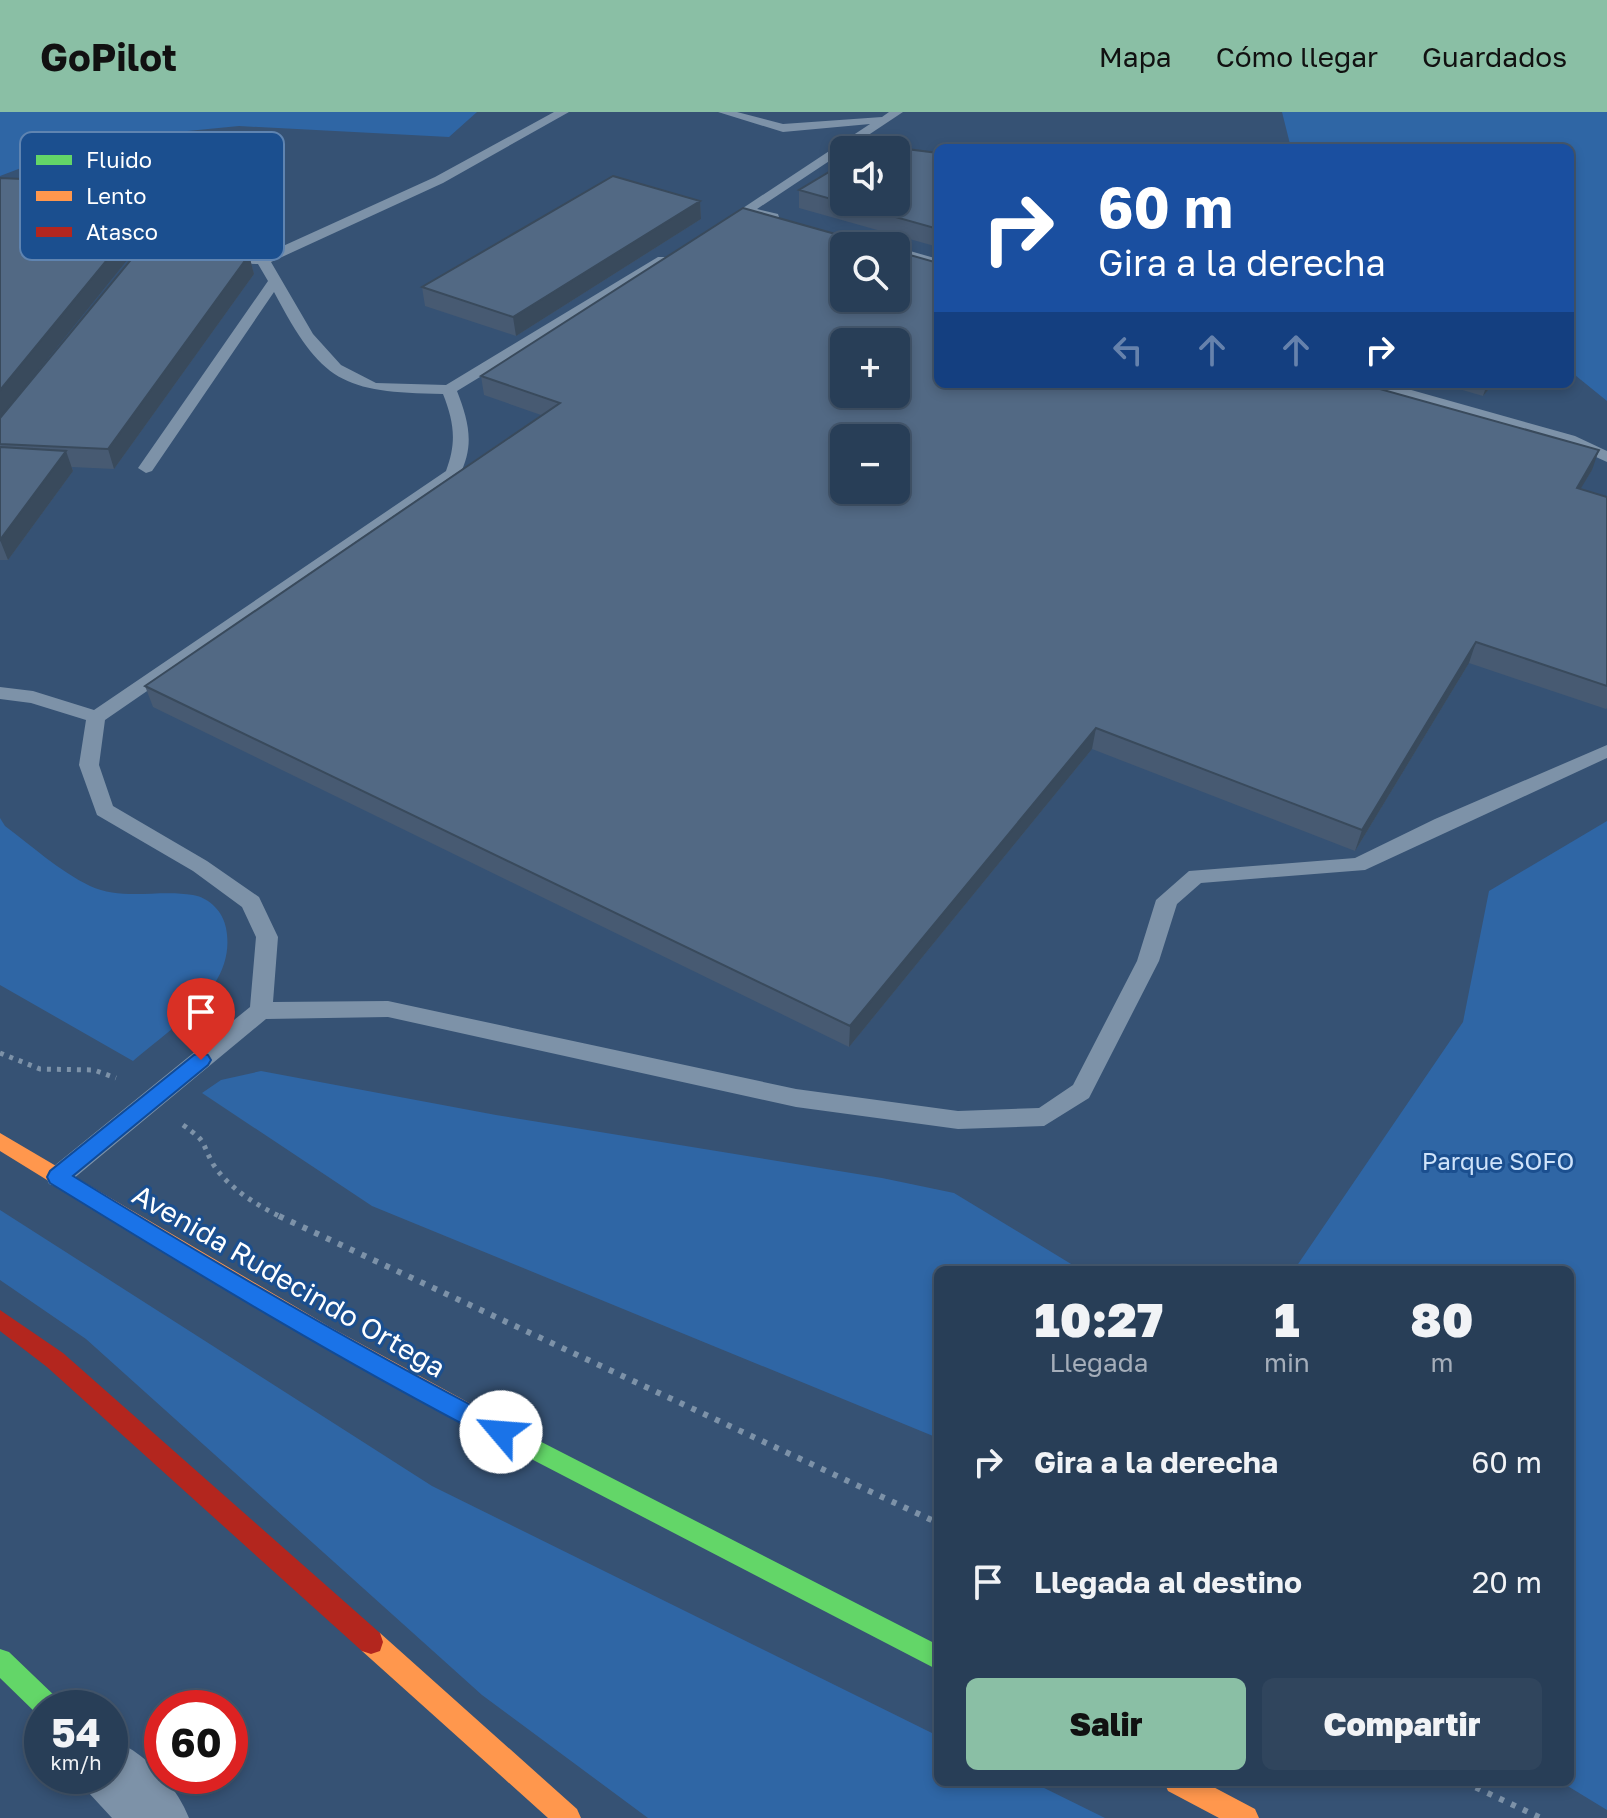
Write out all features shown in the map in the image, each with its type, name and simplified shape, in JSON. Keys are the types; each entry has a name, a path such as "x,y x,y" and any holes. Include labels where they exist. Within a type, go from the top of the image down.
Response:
{"main road":[{"name":"Avenida Rudecindo Ortega","path":"0,1141 230,1283 392,1376 934,1656"},
{"path":"0,1319 55,1360 568,1818"},
{"path":"0,1661 30,1690"},
{"path":"1185,1786 1246,1818"}],"street":[{"path":"128,1788 157,1818"}],"lane":[{"path":"284,250 439,180 563,112"},
{"path":"724,112 783,128 885,120"},
{"path":"790,222 739,214 897,112"},
{"path":"263,260 321,358 336,372 373,387 449,390 679,251"},
{"path":"910,255 934,262"},
{"path":"146,468 275,280"},
{"path":"1387,388 1569,439 1607,457"},
{"path":"261,1011 267,937 251,902 200,866 104,810 89,765 96,717 453,473 465,447 461,421 449,390"},
{"path":"0,693 33,697 96,717"},
{"path":"58,1177 261,1011 388,1009 796,1098 958,1120 1044,1117 1081,1091 1148,961 1167,900 1196,876 1358,865 1607,751"}],"path":[{"path":"0,1053 15,1062 50,1071 103,1070 205,1141 214,1165 254,1204 934,1521"},
{"path":"1473,1786 1541,1818"}],"green space":[{"path":"0,112 477,112 449,137 239,126 177,132 20,132 20,168 0,176"},
{"path":"1282,112 1607,112 1607,401 1574,374 1574,144 1290,144"},
{"path":"0,818 5,826 46,858 90,886 115,893 193,895 210,903 222,917 227,950 222,969 212,987 183,1020 133,1061 0,985"},
{"name":"Parque SOFO","path":"1607,821 1607,1810 1568,1786 1574,1786 1574,1266 1297,1266 1463,1022 1489,891"},
{"path":"261,1071 496,1115 882,1178 954,1193 1074,1266 934,1266 934,1436 372,1206 202,1093 221,1080"},
{"path":"0,1210 432,1486 934,1734 934,1786 1040,1786 1105,1818 648,1818 482,1695 86,1339 0,1280"}],"building":[{"path":"910,150 934,152 934,228 892,216 910,216"},
{"path":"830,171 830,199 799,190"},
{"path":"613,176 700,201 513,317 422,287"},
{"path":"0,178 20,179 20,260 107,260 0,390"},
{"path":"743,208 830,232 830,312 910,312 910,255 934,262 934,388 1376,388 1599,450 1577,488 1607,497 1607,686 1476,642 1362,830 1096,728 850,1026 145,686 560,403 481,376"},
{"path":"131,260 245,260 108,449 0,444 0,418"},
{"path":"0,447 66,451 0,540"}],"traffic: fast":[{"path":"520,1442 934,1656"},
{"path":"0,1661 30,1690"}],"traffic: slow":[{"path":"0,1141 322,1334 520,1442"},
{"path":"371,1642 568,1818"},
{"path":"1185,1786 1246,1818"}],"traffic: jam":[{"path":"0,1319 55,1360 371,1642"}],"route":[{"path":"201,1060 58,1177 230,1283 392,1376 501,1432"}]}
